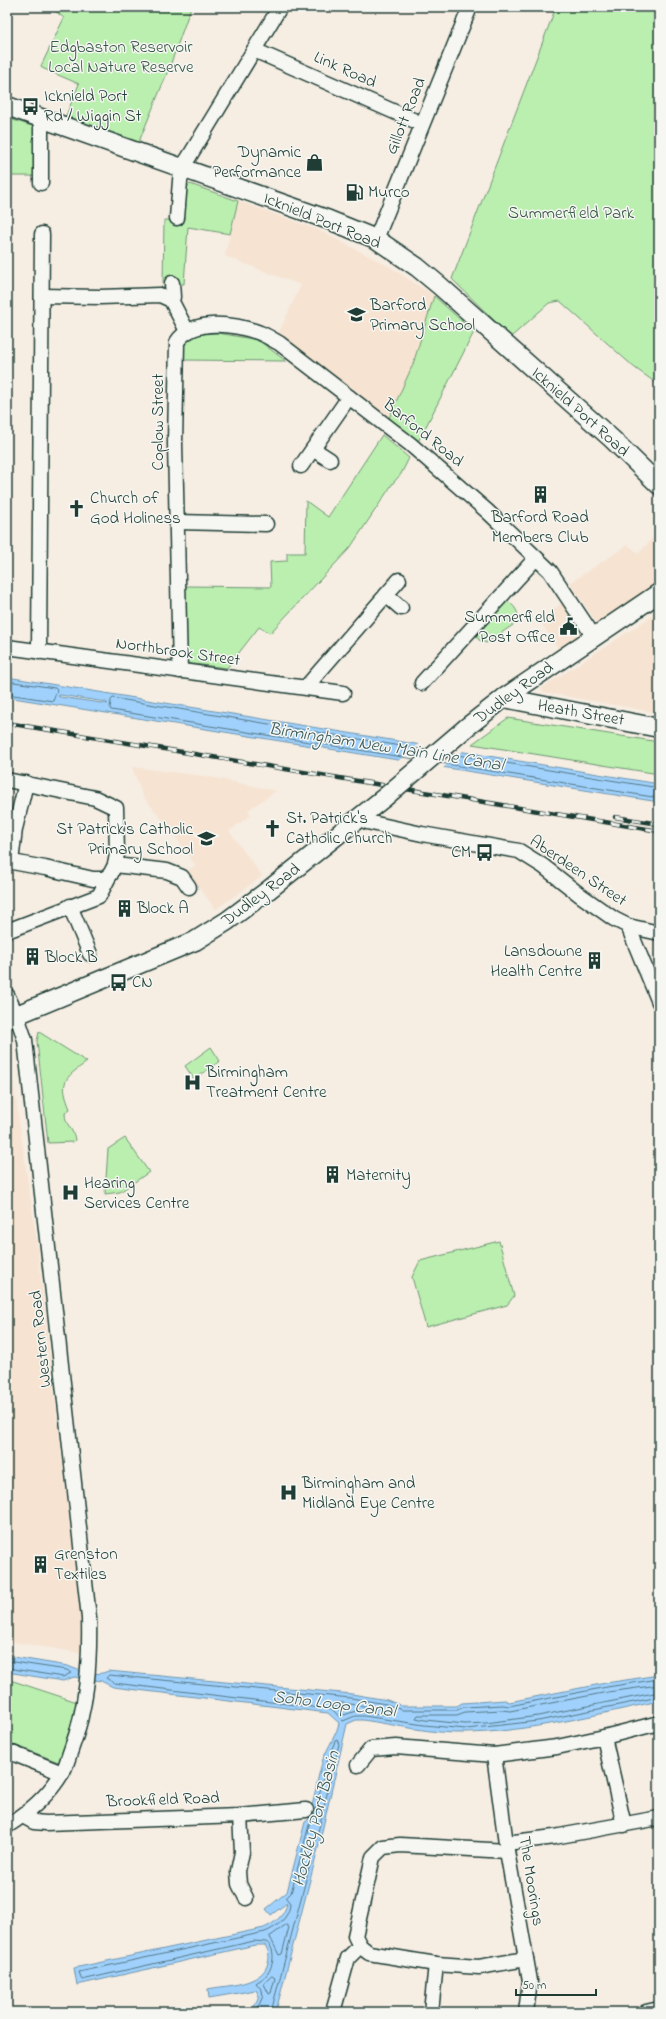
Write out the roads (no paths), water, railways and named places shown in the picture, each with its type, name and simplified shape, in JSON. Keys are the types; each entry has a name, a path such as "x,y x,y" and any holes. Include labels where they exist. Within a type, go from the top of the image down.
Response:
{"main road":[{"name":"Icknield Port Road","path":"7,106 329,220 376,239 417,267 440,286 612,439 659,484"},
{"name":"Dudley Road","path":"12,1018 195,941 227,921 260,897 359,818 467,727 504,698 659,593"},
{"name":"Heath Street","path":"504,698 659,728"}],"street":[{"path":"177,218 181,168 280,7"},
{"name":"Gillott Road","path":"376,239 470,7"},
{"name":"Link Road","path":"254,50 422,124"},
{"path":"41,118 41,183"},
{"path":"39,652 42,234"},
{"path":"171,300 173,297 172,283"},
{"path":"42,296 100,297 160,295 171,300 187,331"},
{"name":"Barford Road","path":"187,331 194,327 234,326 261,333 279,343 410,444 550,571 594,637"},
{"name":"Coplow Street","path":"180,671 175,443 177,342 187,331"},
{"path":"301,466 348,397"},
{"path":"313,449 330,460"},
{"path":"177,522 266,524"},
{"path":"422,683 536,558"},
{"path":"306,687 399,580"},
{"path":"386,595 401,608"},
{"name":"Northbrook Street","path":"7,648 343,693"},
{"path":"7,780 95,798 116,808 117,854 113,870 99,896 7,931"},
{"path":"26,783 9,862 93,879 104,879 113,870 167,871 182,877 189,887"},
{"name":"Aberdeen Street","path":"359,818 367,822 415,833 519,851 543,866 580,896 614,919 628,926 659,933"},
{"path":"70,906 90,954"},
{"path":"628,926 659,1002"},
{"name":"Western Road","path":"7,995 12,1018 25,1040 58,1325 89,1618 90,1659 79,1728 62,1773 44,1796 23,1816 7,1826"},
{"path":"358,1765 367,1744 494,1755 557,1747 659,1723"},
{"path":"604,1737 624,1825"},
{"path":"7,1751 62,1773"},
{"name":"The Moorings","path":"494,1755 506,1847 530,1981 526,2012"},
{"name":"Brookfield Road","path":"23,1816 34,1822 46,1823 240,1816 306,1810"},
{"path":"240,1816 242,1852 233,1871 246,1898"},
{"path":"526,1959 479,1967 436,1964 375,1955 364,1951 356,1936 356,1928 373,1857 383,1848 400,1845 506,1847 659,1818"},
{"path":"333,2012 348,1958 360,1946"},
{"path":"431,2012 436,1964"},
{"path":"646,2012 659,2009"}],"water":[{"name":"Birmingham New Main Line Canal","path":"7,677 659,784 659,802 7,697","holes":["60,695 106,702 108,704 58,696"]},
{"path":"7,1656 68,1666 94,1673 104,1673 108,1671 352,1694 387,1700 402,1706 457,1706 462,1703 505,1700 509,1702 606,1683 659,1675 659,1701 563,1722 490,1732 440,1732 363,1720 356,1720 347,1724 316,1857 277,2007 274,2012 247,2012 254,2007 257,2001 259,1996 256,1990 209,1998 208,1989 242,1983 259,1976 264,1971 269,1961 269,1954 265,1945 255,1945 77,1985 74,1968 264,1928 279,1918 282,1915 287,1903 271,1915 266,1909 287,1892 305,1822 309,1819 323,1759 337,1731 339,1723 328,1713 113,1687 101,1681 74,1677 63,1681 7,1672"}],"railway":[{"path":"7,723 659,831"},
{"path":"615,817 659,824"}],"place":[{"name":"Icknield Port Rd / Wiggin St","path":"31,106"},
{"name":"Dynamic Performance","path":"314,162"},
{"name":"Murco","path":"355,192"},
{"name":"Barford Primary School","path":"357,315"},
{"name":"Barford Road Members Club","path":"540,495"},
{"name":"Church of God Holiness","path":"77,508"},
{"name":"Summerfield Post Office","path":"568,627"},
{"name":"St. Patrick's Catholic Church","path":"273,828"},
{"name":"St Patrick's Catholic Primary School","path":"206,839"},
{"name":"CM","path":"484,852"},
{"name":"Block A","path":"124,908"},
{"name":"Block B","path":"32,957"},
{"name":"Lansdowne Health Centre","path":"595,961"},
{"name":"CN","path":"119,982"},
{"name":"Birmingham Treatment Centre","path":"193,1082"},
{"name":"Maternity","path":"333,1175"},
{"name":"Hearing Services Centre","path":"71,1193"},
{"name":"Birmingham and Midland Eye Centre","path":"289,1493"},
{"name":"Grenston Textiles","path":"41,1564"}],"park label":[{"name":"Edgbaston Reservoir Local Nature Reserve","path":"121,57"},
{"name":"Summerfield Park","path":"571,213"}],"water label":[{"name":"Soho Loop Canal","path":"334,1705"},
{"name":"Hockley Port Basin","path":"317,1819"}]}
